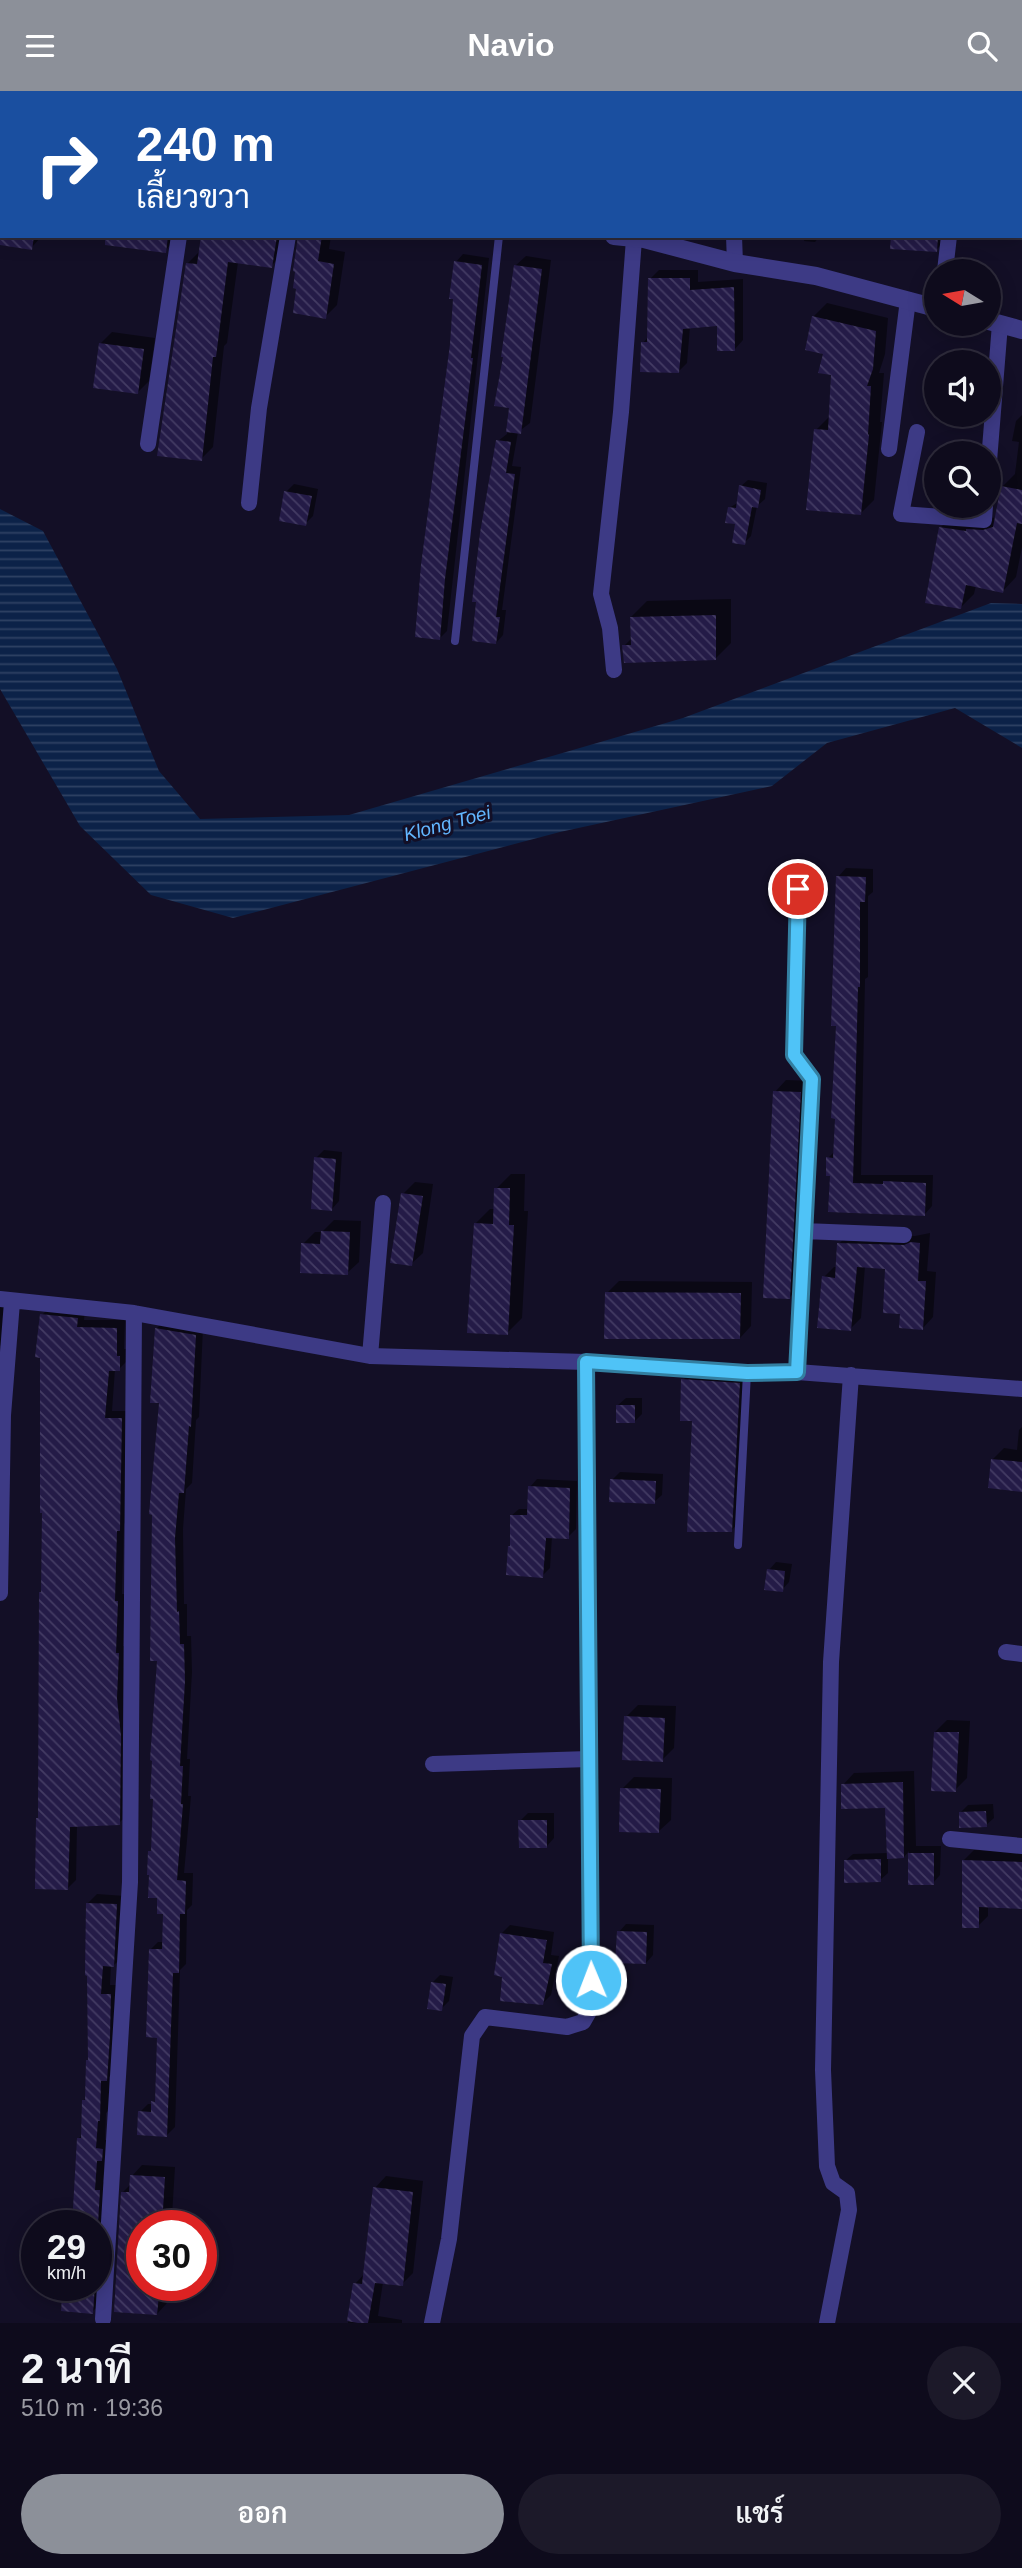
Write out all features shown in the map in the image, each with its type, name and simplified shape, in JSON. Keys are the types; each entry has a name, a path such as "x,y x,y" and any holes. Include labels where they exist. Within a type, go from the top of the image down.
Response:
{"street":[{"path":"148,444 179,238"},
{"path":"249,503 260,408 288,238"},
{"path":"614,670 610,628 600,594 641,238 735,263 816,277 924,305"},
{"path":"734,238 735,263"},
{"path":"946,259 949,238"},
{"path":"889,449 908,300"},
{"path":"1001,325 1022,330"},
{"path":"990,441 994,336"},
{"path":"917,432 901,513 924,515"},
{"path":"960,518 984,518"},
{"path":"797,1372 812,1079 794,1055 798,889"},
{"path":"370,1356 383,1203"},
{"path":"804,1231 904,1235"},
{"path":"0,1593 6,1301 134,1313 370,1356 586,1362 747,1373 797,1372 1022,1389"},
{"path":"103,2319 130,1882 134,1313"},
{"path":"432,2323 449,2239 472,2036 485,2017 567,2027 583,2022 591,2008 586,1362"},
{"path":"827,2323 849,2210 847,2193 833,2183 827,2166 823,2070 831,1662 851,1375"},
{"path":"433,1764 589,1759"},
{"path":"950,1839 1022,1846"}],"lane":[{"path":"455,641 499,238"},
{"path":"738,1545 747,1373"}],"water":[{"name":"Klong Toei","path":"0,509 43,531 117,669 159,771 200,819 349,815 683,718 991,603 1022,604 1022,748 955,708 827,743 772,786 560,832 233,918 151,895 80,826 0,689"}],"building":[{"path":"0,238 34,238 32,250 0,245"},
{"path":"105,238 168,238 166,253 105,245"},
{"path":"201,238 277,238 272,268 228,262 216,357 213,357 202,461 157,456 186,263 197,264"},
{"path":"298,238 322,238 318,261 334,264 326,319 293,313 296,289 293,288"},
{"path":"891,238 938,238 937,252 890,249"},
{"path":"454,261 482,265 440,640 415,637 421,565 450,344 453,299 449,299"},
{"path":"514,265 542,269 521,434 506,432 509,408 494,406"},
{"path":"648,278 690,278 690,290 734,287 735,351 717,351 717,326 683,329 679,373 640,372 641,342 647,342"},
{"path":"812,316 876,331 873,369 867,386 871,386 869,435 861,515 806,510 814,429 828,430 831,375 818,373 823,354 805,350"},
{"path":"99,343 144,349 138,394 93,388"},
{"path":"496,440 511,442 506,473 515,474 496,617 500,617 496,644 472,641 476,602 472,602 480,533"},
{"path":"739,485 761,490 758,508 752,507 745,545 732,543 735,524 725,523 728,507 736,508"},
{"path":"1001,486 1022,490 1022,524 1017,523 1003,593 966,585 961,609 925,603 939,527 966,531 993,527 995,518 1001,518"},
{"path":"284,491 312,496 306,526 279,521"},
{"path":"716,615 716,660 624,663 622,645 631,645 630,617"},
{"path":"836,876 866,877 865,902 860,902 860,987 853,1183 926,1183 925,1216 828,1212 830,1176 826,1176 826,1157 833,1158 835,1119 831,1118 836,1026 831,1026"},
{"path":"773,1091 801,1092 790,1299 763,1298"},
{"path":"314,1157 336,1159 332,1211 311,1209"},
{"path":"494,1188 510,1188 509,1225 514,1225 508,1335 467,1333 474,1223 493,1224"},
{"path":"401,1193 423,1196 412,1266 390,1263"},
{"path":"321,1231 350,1232 348,1275 300,1273 301,1243 320,1244"},
{"path":"911,1242 920,1243 918,1281 926,1281 923,1330 899,1328 900,1314 883,1313 885,1269 857,1267 851,1331 817,1328 822,1276 835,1278 837,1243 904,1245"},
{"path":"605,1292 741,1293 740,1339 604,1339"},
{"path":"40,1314 78,1318 77,1327 117,1328 117,1356 120,1356 120,1371 109,1371 105,1418 122,1418 120,1531 117,1531 115,1601 118,1601 116,1653 119,1653 117,1698 121,1736 120,1825 70,1827 68,1890 35,1889 42,1513 40,1358 35,1357"},
{"path":"155,1328 196,1335 191,1427 189,1426 184,1493 179,1493 175,1538 177,1612 179,1611 180,1644 184,1644 185,1681 180,1766 183,1766 183,1804 177,1880 186,1881 185,1914 180,1914 179,1973 173,1973 167,2137 137,2135 138,2111 151,2112 151,2101 155,2102 157,2038 146,2037 149,1949 162,1949 163,1914 157,1914 157,1898 148,1898 147,1875 148,1851 151,1851 153,1799 150,1799 150,1760 157,1661 150,1661 152,1515 149,1514 159,1403 150,1403"},
{"path":"681,1379 740,1383 732,1532 687,1532 692,1421 680,1421"},
{"path":"616,1405 635,1405 635,1423 616,1423"},
{"path":"991,1459 1022,1462 1022,1492 988,1488"},
{"path":"610,1479 656,1481 655,1504 609,1502"},
{"path":"528,1486 570,1488 569,1539 546,1538 543,1578 506,1575 510,1515 527,1515"},
{"path":"767,1569 785,1571 783,1592 764,1590"},
{"path":"624,1716 665,1718 663,1762 622,1760"},
{"path":"934,1732 959,1732 956,1792 931,1791"},
{"path":"903,1782 904,1858 887,1859 885,1808 841,1809 841,1784"},
{"path":"620,1788 661,1789 659,1833 619,1832"},
{"path":"986,1811 987,1827 959,1828 959,1812"},
{"path":"518,1820 547,1820 547,1848 519,1848"},
{"path":"908,1853 934,1853 934,1885 908,1885"},
{"path":"881,1859 881,1882 844,1883 844,1860"},
{"path":"962,1860 1022,1862 1022,1909 979,1907 979,1928 962,1928"},
{"path":"86,1903 117,1904 114,1967 103,1966 101,1994 111,1994 107,2081 101,2081 96,2148 103,2149 102,2161 97,2161 95,2190 100,2190 99,2210 73,2210 77,2138 81,2138 82,2100 85,2100 88,2060"},
{"path":"617,1931 647,1932 646,1964 615,1963"},
{"path":"500,1933 547,1940 543,1963 552,1964 543,2005 500,2001 502,1977 494,1975"},
{"path":"431,1982 446,1984 442,2011 427,2009"},
{"path":"130,2175 165,2177 163,2210 126,2210 126,2301 158,2301 157,2315 114,2312 121,2192 129,2192"},
{"path":"373,2187 413,2192 403,2286 375,2283 368,2323 358,2323 347,2321 353,2283 362,2284"},
{"path":"62,2301 94,2301 93,2314 61,2311"}],"route":[{"path":"591,1980 586,1362 747,1373 797,1372 812,1079 794,1055 798,889"}]}
